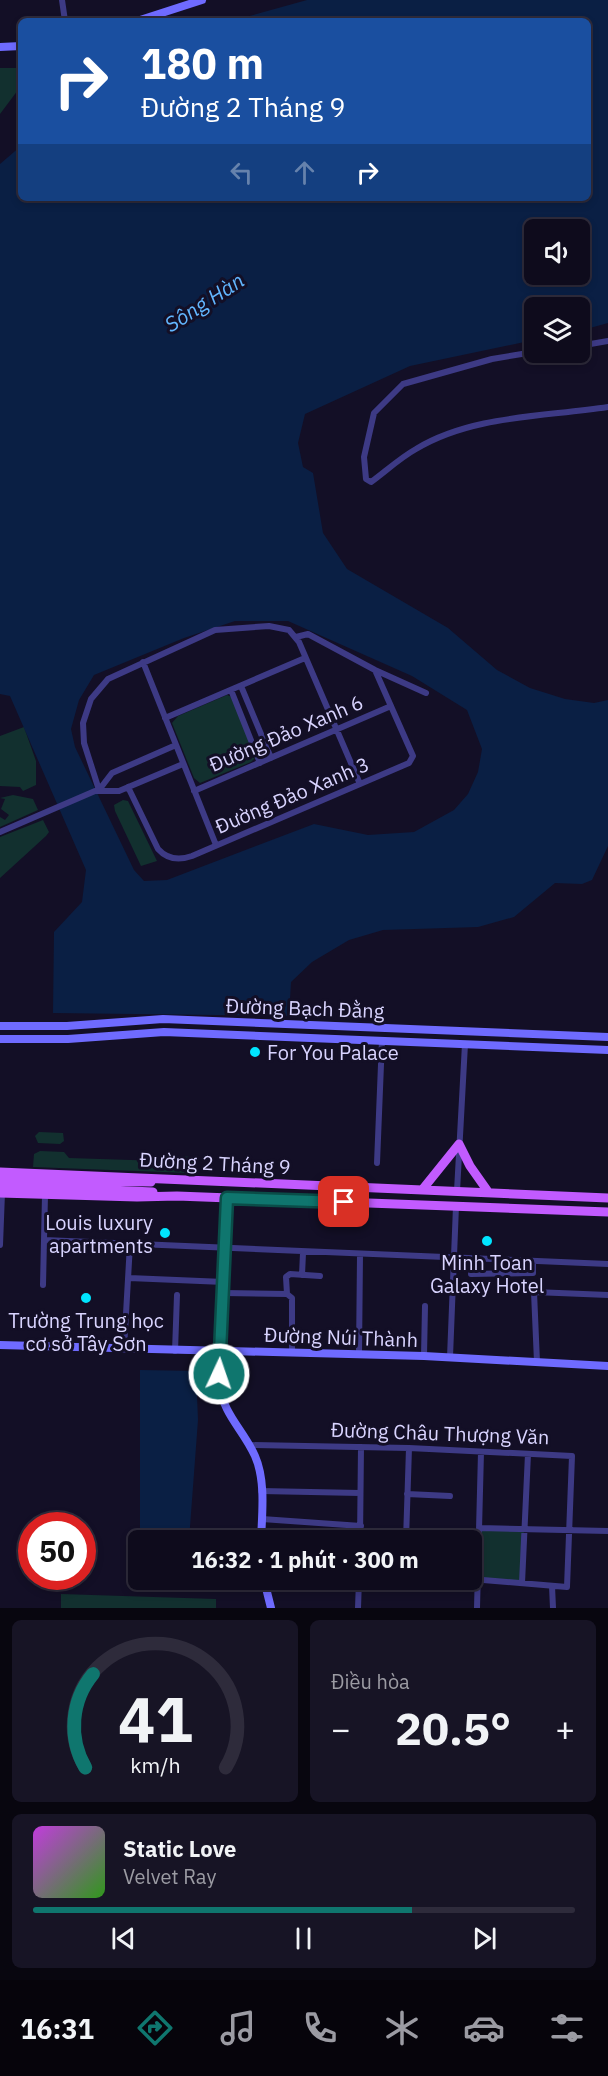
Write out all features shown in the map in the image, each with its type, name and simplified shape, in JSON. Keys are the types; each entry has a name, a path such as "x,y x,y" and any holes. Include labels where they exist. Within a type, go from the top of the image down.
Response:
{"main road":[{"path":"146,18 202,0"},
{"path":"0,47 18,46"},
{"path":"163,1019 164,1032"},
{"name":"Đường Bạch Đằng","path":"0,1026 33,1027 163,1019 608,1037"},
{"path":"299,1036 300,1024"},
{"path":"33,1027 33,1040"},
{"path":"382,1027 382,1040"},
{"path":"462,1031 465,1044"},
{"name":"Đường Bạch Đằng","path":"0,1039 33,1040 164,1032 608,1050"},
{"path":"547,1034 547,1047"},
{"path":"422,1190 459,1144 470,1166 489,1193"},
{"name":"Đường 2 Tháng 9","path":"0,1172 608,1198"},
{"path":"0,1179 137,1187 177,1196"},
{"path":"1,1190 137,1187 178,1180"},
{"name":"Đường 2 Tháng 9","path":"1,1190 45,1195 177,1196 608,1212"},
{"path":"456,1206 458,1191"},
{"path":"227,1198 220,1352 221,1398 226,1411 249,1445 259,1467 261,1530"},
{"name":"Đường Núi Thành","path":"0,1345 174,1352 292,1352 424,1356 608,1366"},
{"path":"266,1590 271,1608"}],"street":[{"path":"62,0 64,18"},
{"path":"590,344 608,341"},
{"path":"524,354 492,359 403,384 374,413 363,466 366,479 372,482 416,449 449,433 494,421 608,407"},
{"name":"Đường Đảo Xanh 6","path":"97,791 83,737 86,710 95,693 108,679 222,629 280,627 289,630 296,638 308,634 375,670 426,693"},
{"path":"296,638 360,784"},
{"path":"165,718 305,658"},
{"path":"143,662 216,845"},
{"name":"Đường Đảo Xanh 3","path":"128,787 163,854 178,859 186,858 360,784 412,759 375,670"},
{"path":"241,686 270,758"},
{"path":"231,690 260,763"},
{"name":"Đường Đảo Xanh 6","path":"194,791 391,706"},
{"path":"97,791 112,773 176,745"},
{"path":"0,832 97,791 119,790 183,764"},
{"path":"377,1163 382,1040"},
{"path":"458,1191 465,1044"},
{"path":"0,1245 1,1190"},
{"path":"43,1285 45,1195"},
{"path":"450,1357 456,1206"},
{"path":"44,1240 303,1253 608,1264"},
{"path":"124,1350 130,1244"},
{"path":"302,1275 303,1253"},
{"path":"359,1355 360,1255"},
{"path":"471,1274 533,1273 533,1261"},
{"path":"292,1352 292,1298 287,1293 287,1275 320,1276"},
{"path":"129,1278 224,1282"},
{"path":"537,1362 534,1292 608,1294"},
{"path":"224,1293 287,1293"},
{"path":"174,1352 177,1295"},
{"path":"424,1356 427,1321 425,1306"},
{"name":"Đường Châu Thượng Văn","path":"249,1445 361,1446 572,1456 567,1587 552,1586"},
{"path":"361,1446 361,1530"},
{"path":"406,1530 409,1448"},
{"path":"481,1452 480,1528 608,1531"},
{"path":"522,1583 528,1454"},
{"path":"261,1491 360,1493"},
{"path":"407,1494 450,1496"},
{"path":"262,1519 361,1526"},
{"path":"482,1580 552,1586 553,1608"},
{"path":"358,1608 359,1590"},
{"path":"475,1590 477,1608"}],"green space":[{"path":"0,68 18,68 18,90 0,114"},
{"path":"227,695 234,698 256,757 251,762 200,783 194,778 172,723 178,716"},
{"path":"24,727 36,761 36,785 23,791 20,787 0,786 0,736"},
{"path":"13,795 33,799 38,810 0,827 0,817 5,820 9,815 1,809 5,799 0,798"},
{"path":"123,800 128,801 157,861 141,866 115,811 114,805"},
{"path":"43,820 49,832 0,878 0,837"},
{"path":"39,1132 63,1133 64,1141 60,1144 38,1143 35,1136"},
{"path":"40,1151 64,1152 69,1158 162,1161 171,1156 198,1157 196,1166 189,1173 33,1167 34,1154"},
{"path":"482,1530 524,1531 520,1582 482,1579"},
{"path":"61,1594 216,1599 216,1608 61,1608"}],"water":[{"name":"Sông Hàn","path":"307,0 608,0 608,323 590,328 590,297 524,297 524,342 410,366 305,414 298,443 303,467 313,473 323,533 347,569 448,628 497,670 530,688 565,699 594,703 608,700 608,846 592,880 582,884 555,883 514,917 478,927 383,930 349,940 312,962 291,982 289,1016 53,1013 54,932 82,902 86,870 10,696 0,694 0,164 18,149 18,201 591,201 591,18 243,18","holes":["235,621 288,621 412,676 467,710 482,749 478,772 468,794 454,810 414,832 368,835 314,824 167,880 144,881 134,870 75,747 71,729 79,700 94,675 184,638"]},
{"path":"140,1370 196,1371 198,1420 190,1530 140,1530"}],"place":[{"name":"For You Palace","path":"255,1052"},
{"name":"Louis luxury apartments","path":"165,1233"},
{"name":"Minh Toan Galaxy Hotel","path":"487,1241"},
{"name":"Trường Trung học cơ sở Tây Sơn","path":"86,1298"}],"route":[{"path":"219,1374 227,1198 344,1202"}]}
